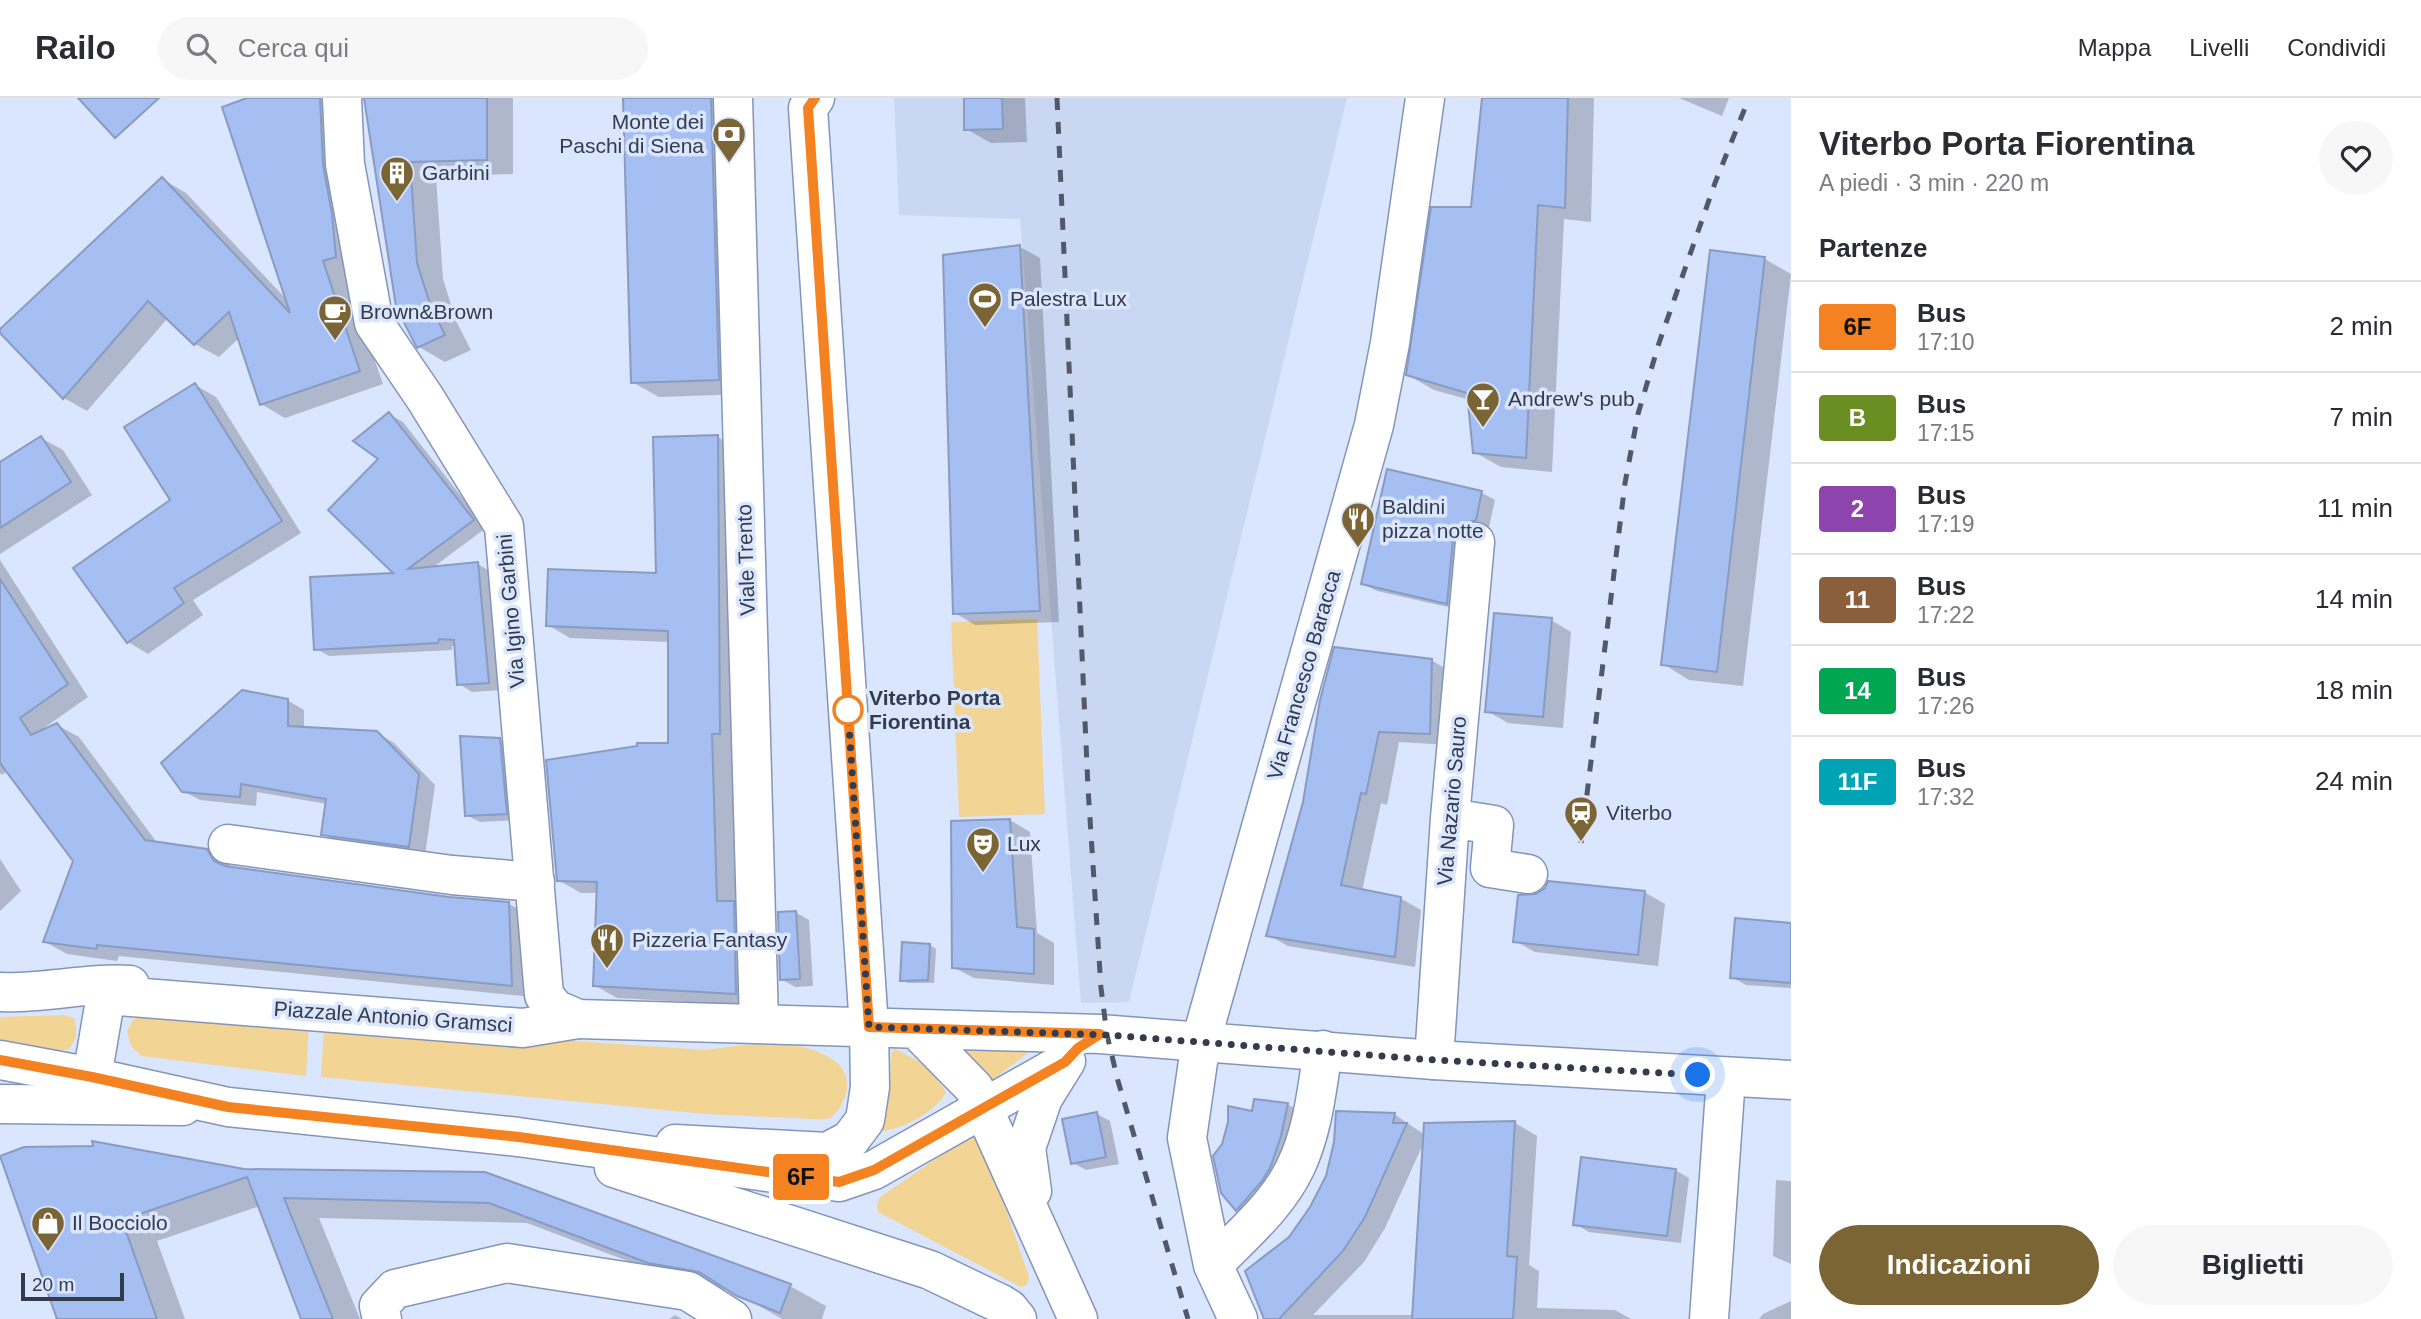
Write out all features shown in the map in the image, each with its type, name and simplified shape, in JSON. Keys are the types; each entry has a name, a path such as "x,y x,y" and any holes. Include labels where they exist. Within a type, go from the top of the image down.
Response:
{"main road":[{"name":"Via Igino Garbini","path":"342,98 345,163 374,323 425,398 504,526 544,995"},
{"name":"Viale Trento","path":"733,98 759,1023"},
{"name":"Via Francesco Baracca","path":"1238,1319 1213,1265 1187,1138 1201,1041 1374,425 1390,343 1425,98"},
{"path":"519,1137 827,1152 850,1140 865,1120 870,1087 869,1027 811,103"},
{"name":"Via Nazario Sauro","path":"1434,1060 1450,818 1475,542"},
{"path":"1450,818 1494,825 1490,868 1528,874"},
{"path":"228,844 452,875 535,882"},
{"name":"Piazzale Antonio Gramsci","path":"0,992 24,993 110,983 526,1009 544,995"},
{"name":"Piazzale Antonio Gramsci","path":"92,1077 106,995 523,1028 578,1018 1100,1034 1434,1060 1791,1080"},
{"path":"544,995 555,1009 578,1018"},
{"path":"806,1025 855,1057 870,1087"},
{"path":"916,1029 974,1088 1078,1319"},
{"path":"1036,1222 1026,1148 1043,1098 1065,1062 1078,1048 1100,1034"},
{"path":"1213,1265 1266,1211 1296,1167 1314,1114 1323,1050"},
{"path":"0,1060 228,1107"},
{"path":"0,1104 228,1107 519,1137 839,1182 874,1170 1065,1062"},
{"path":"1709,1319 1726,1077"},
{"path":"519,1137 930,1270 1001,1304 1017,1319"},
{"path":"382,1319 379,1306 395,1289 507,1263 688,1291 732,1319"}],"shaded area":[{"path":"894,98 1347,98 1129,1002 1081,1003 1020,219 899,215"},
{"path":"1037,619 1045,814 959,817 951,622"},
{"path":"147,1012 309,1023 306,1076 141,1056 131,1046 127,1031 133,1020"},
{"path":"64,1015 74,1018 76,1028 75,1039 68,1050 29,1051 0,1045 0,1017"},
{"path":"324,1024 706,1050 765,1044 795,1045 823,1054 836,1062 845,1073 847,1086 838,1111 830,1118 822,1119 706,1114 321,1077"},
{"path":"956,1048 1033,1049 990,1082"},
{"path":"895,1049 928,1066 946,1092 927,1113 899,1127 882,1131 880,1125 890,1088 891,1053"},
{"path":"971,1135 981,1136 1029,1277 1027,1285 1021,1287 878,1212 880,1197"}],"building":[{"path":"78,98 159,98 115,138"},
{"path":"247,98 320,98 323,165 336,257 323,261 360,371 260,405 229,312 194,345 148,301 63,399 0,333 0,329 162,177 290,313 222,107"},
{"name":"Garbini","path":"364,98 487,98 487,160 410,162 417,263 430,304 445,335 417,348 396,307"},
{"path":"623,98 711,98 719,380 631,383"},
{"path":"964,98 1002,98 1003,129 964,130"},
{"path":"1482,98 1568,98 1565,208 1538,205 1526,458 1473,453 1467,393 1406,375 1431,207 1471,207"},
{"path":"1020,245 1040,611 953,614 943,255"},
{"path":"1710,250 1765,257 1717,672 1661,665"},
{"path":"195,383 282,521 174,588 184,603 127,643 73,568 170,500 124,427"},
{"path":"389,412 474,520 408,569 478,562 489,683 457,685 454,640 314,650 310,577 393,573 328,510 378,459 353,441"},
{"path":"718,435 720,734 712,734 717,901 734,901 736,994 593,986 597,882 557,881 546,760 637,746 637,743 668,743 668,631 546,626 548,569 656,573 653,437"},
{"path":"41,436 71,482 0,528 0,462"},
{"path":"1387,469 1482,491 1476,520 1465,523 1453,539 1447,604 1361,584"},
{"path":"0,579 68,684 20,718 31,735 57,723 145,840 207,849 214,861 225,866 449,897 509,902 512,986 43,942 73,861 0,763"},
{"path":"1494,613 1552,618 1543,717 1485,712"},
{"path":"1334,647 1432,659 1430,734 1379,732 1366,794 1361,793 1341,885 1401,897 1395,957 1266,936 1303,802 1320,700"},
{"path":"242,690 288,699 288,726 377,731 419,774 409,847 321,835 326,799 241,784 240,797 182,792 161,763"},
{"path":"460,736 500,738 507,814 465,816"},
{"name":"Lux","path":"1010,819 1017,927 1034,929 1034,974 952,968 951,821"},
{"path":"1548,881 1645,891 1638,955 1513,942 1518,895 1536,894 1545,888"},
{"path":"796,911 800,979 780,980 778,912"},
{"path":"1735,918 1791,923 1791,983 1730,978"},
{"path":"902,942 930,944 928,980 900,981"},
{"path":"1254,1099 1288,1103 1271,1166 1262,1181 1236,1211 1221,1193 1213,1156 1222,1144 1228,1122 1228,1106 1252,1111"},
{"path":"1336,1111 1395,1113 1393,1123 1407,1123 1365,1217 1343,1251 1279,1319 1264,1319 1245,1271 1289,1237 1310,1207 1326,1176 1334,1142"},
{"path":"1097,1112 1106,1157 1071,1164 1062,1119"},
{"path":"1515,1121 1507,1256 1517,1257 1513,1319 1412,1319 1424,1123"},
{"path":"92,1141 244,1169 485,1172 791,1284 780,1313 737,1296 699,1272 648,1263 489,1203 284,1198 333,1319 301,1319 247,1177 122,1220 157,1319 57,1319 0,1156 24,1147 93,1146"},
{"path":"1581,1157 1676,1169 1667,1236 1573,1225"}],"railway":[{"path":"1057,98 1088,788 1101,988 1107,1035 1118,1081 1188,1319"},
{"path":"1581,843 1625,483 1638,414 1659,343 1715,183 1749,98"}],"bus line":[{"name":"6F","path":"0,1060 228,1107 519,1137 839,1182 874,1170 1065,1062 1078,1048 1100,1034 869,1027 808,108 815,98"}],"place":[{"name":"Monte dei Paschi di Siena","path":"729,164"},
{"name":"Garbini","path":"397,203"},
{"name":"Palestra Lux","path":"985,329"},
{"name":"Brown&Brown","path":"335,342"},
{"name":"Andrew's pub","path":"1483,429"},
{"name":"Baldini pizza notte","path":"1358,549"},
{"name":"Viterbo Porta Fiorentina","path":"848,710"},
{"name":"Viterbo","path":"1581,843"},
{"name":"Lux","path":"983,874"},
{"name":"Pizzeria Fantasy","path":"607,970"},
{"name":"Il Bocciolo","path":"48,1253"}],"route":[{"path":"848,710 869,1027 1107,1035 1434,1060 1698,1075"}]}
